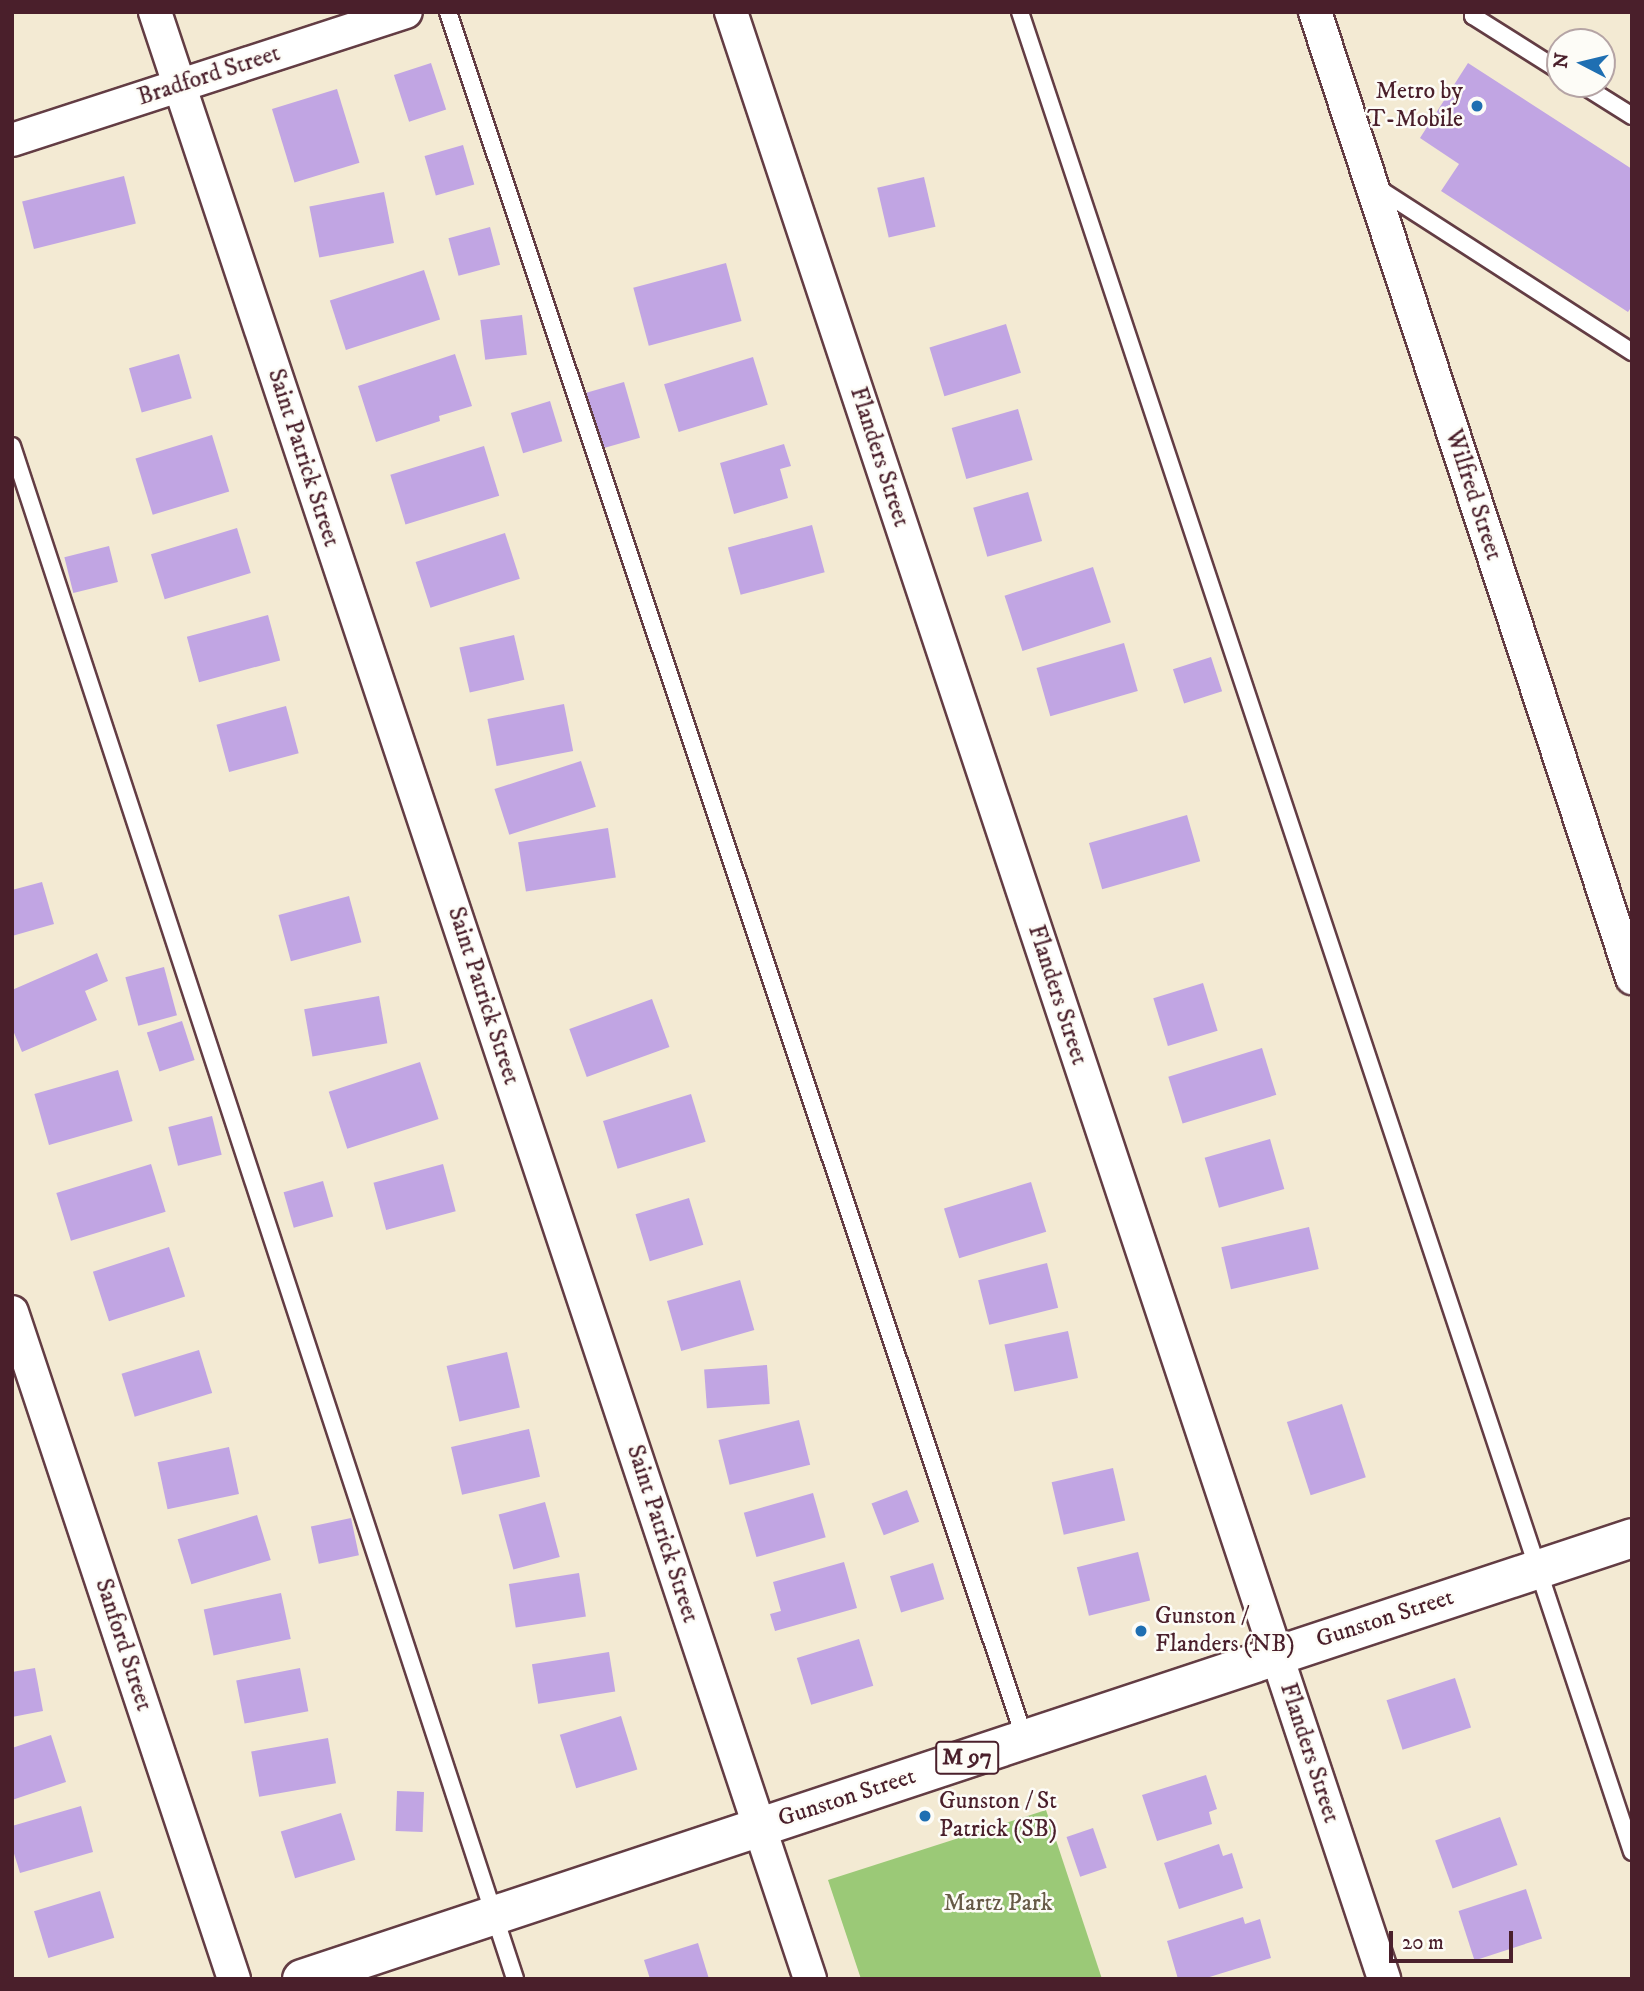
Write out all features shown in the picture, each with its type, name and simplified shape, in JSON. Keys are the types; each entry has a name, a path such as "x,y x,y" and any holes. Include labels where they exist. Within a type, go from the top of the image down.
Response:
{"main road":[{"name":"Gunston Street","path":"302,1979 1632,1538"}],"street":[{"name":"Saint Patrick Street","path":"155,12 810,1979"},
{"name":"Bradford Street","path":"12,140 405,12"},
{"name":"Flanders Street","path":"731,12 1384,1979"},
{"name":"Wilfred Street","path":"1315,12 1632,978"},
{"name":"Sanford Street","path":"12,1312 234,1979"}],"lane":[{"path":"448,12 1026,1739"},
{"path":"1020,12 1632,1852"},
{"path":"1476,12 1473,16 1546,62"},
{"path":"1603,98 1632,116"},
{"path":"1371,184 1632,352"},
{"path":"12,446 515,1979"}],"green space":[{"name":"Martz Park","path":"1046,1810 1102,1979 861,1979 828,1880"}],"building":[{"path":"431,63 446,110 409,122 394,75"},
{"path":"1468,63 1632,169 1632,306 1628,312 1441,191 1459,164 1420,138"},
{"path":"337,89 360,163 294,183 272,109"},
{"path":"463,145 474,184 436,195 425,156"},
{"path":"124,176 136,224 34,249 22,201"},
{"path":"924,177 935,227 889,237 877,188"},
{"path":"384,192 394,243 319,258 309,207"},
{"path":"490,227 500,265 459,276 448,238"},
{"path":"726,263 742,321 649,346 633,288"},
{"path":"424,270 440,319 346,350 330,301"},
{"path":"522,315 527,355 485,360 480,320"},
{"path":"1006,324 1021,373 944,396 929,347"},
{"path":"179,354 192,398 142,413 129,368"},
{"path":"455,354 472,406 439,416 440,421 376,442 358,386"},
{"path":"753,357 768,405 679,432 664,384"},
{"path":"624,382 640,438 600,449 584,394"},
{"path":"550,401 562,441 523,453 511,413"},
{"path":"1018,409 1033,460 966,479 952,428"},
{"path":"212,435 229,491 153,515 135,458"},
{"path":"784,444 791,466 780,469 788,498 734,514 720,463"},
{"path":"484,446 499,496 405,524 390,475"},
{"path":"1028,492 1042,541 987,557 973,508"},
{"path":"812,525 825,572 741,595 728,548"},
{"path":"237,528 251,573 165,599 151,554"},
{"path":"505,533 520,579 430,608 416,562"},
{"path":"109,546 118,582 73,593 64,557"},
{"path":"1093,567 1111,622 1022,651 1005,596"},
{"path":"268,615 280,660 199,682 187,637"},
{"path":"514,635 524,680 470,692 459,648"},
{"path":"1124,643 1138,691 1050,716 1037,668"},
{"path":"1211,657 1222,691 1184,704 1173,669"},
{"path":"564,704 573,751 497,766 487,719"},
{"path":"286,706 299,753 229,772 216,725"},
{"path":"581,761 596,807 509,835 494,789"},
{"path":"1187,815 1200,861 1102,889 1089,843"},
{"path":"608,828 616,877 526,892 518,842"},
{"path":"42,882 54,924 12,936 12,890"},
{"path":"349,896 361,942 291,961 278,915"},
{"path":"97,953 108,981 85,991 97,1020 22,1052 12,1028 12,990"},
{"path":"164,967 177,1015 138,1026 125,977"},
{"path":"1203,983 1218,1031 1168,1046 1153,998"},
{"path":"379,996 387,1043 312,1056 304,1009"},
{"path":"652,999 669,1047 587,1077 569,1029"},
{"path":"182,1021 195,1060 159,1071 147,1032"},
{"path":"1262,1048 1276,1095 1183,1124 1168,1077"},
{"path":"420,1062 439,1119 347,1149 329,1092"},
{"path":"118,1070 133,1121 49,1145 34,1094"},
{"path":"691,1094 706,1142 618,1169 603,1121"},
{"path":"212,1116 222,1155 178,1166 168,1127"},
{"path":"1270,1139 1284,1189 1219,1208 1205,1158"},
{"path":"151,1164 166,1212 71,1241 56,1193"},
{"path":"443,1164 456,1211 386,1230 373,1183"},
{"path":"323,1181 333,1217 294,1228 284,1192"},
{"path":"1031,1182 1046,1232 959,1258 944,1209"},
{"path":"689,1198 703,1245 650,1261 635,1214"},
{"path":"1309,1227 1319,1269 1231,1289 1221,1247"},
{"path":"169,1247 185,1296 109,1321 93,1272"},
{"path":"1047,1263 1058,1308 989,1325 978,1280"},
{"path":"740,1280 754,1330 681,1351 667,1301"},
{"path":"1068,1331 1078,1378 1014,1391 1004,1345"},
{"path":"199,1350 212,1393 135,1417 122,1374"},
{"path":"507,1352 520,1408 459,1421 447,1366"},
{"path":"767,1365 770,1404 707,1408 704,1369"},
{"path":"1342,1404 1366,1477 1311,1495 1287,1422"},
{"path":"799,1420 810,1465 730,1485 718,1440"},
{"path":"529,1429 540,1477 462,1495 451,1447"},
{"path":"229,1447 239,1494 168,1509 158,1462"},
{"path":"1113,1468 1125,1521 1064,1535 1052,1482"},
{"path":"907,1490 919,1522 884,1535 872,1504"},
{"path":"813,1493 826,1537 756,1557 744,1513"},
{"path":"545,1502 560,1557 513,1569 499,1514"},
{"path":"257,1515 271,1560 191,1584 178,1539"},
{"path":"351,1518 359,1555 319,1564 311,1527"},
{"path":"1138,1552 1150,1601 1089,1616 1077,1567"},
{"path":"844,1562 857,1608 775,1631 770,1614 781,1611 773,1582"},
{"path":"933,1563 944,1599 901,1612 890,1576"},
{"path":"579,1573 586,1616 516,1628 509,1584"},
{"path":"281,1593 291,1639 213,1655 204,1609"},
{"path":"859,1639 873,1686 811,1705 797,1658"},
{"path":"609,1652 615,1692 538,1704 532,1664"},
{"path":"35,1668 43,1711 12,1717 12,1672"},
{"path":"300,1668 308,1711 245,1724 236,1680"},
{"path":"1455,1678 1471,1727 1403,1750 1387,1700"},
{"path":"621,1716 637,1770 576,1788 560,1735"},
{"path":"51,1735 66,1782 12,1800 12,1748"},
{"path":"328,1738 336,1783 259,1797 251,1752"},
{"path":"1206,1775 1217,1809 1209,1812 1212,1824 1157,1841 1142,1795"},
{"path":"397,1791 424,1792 423,1832 396,1831"},
{"path":"81,1806 93,1852 20,1873 12,1847 12,1826"},
{"path":"341,1813 355,1860 295,1878 281,1831"},
{"path":"1500,1817 1517,1865 1453,1889 1435,1841"},
{"path":"1093,1828 1107,1868 1080,1877 1067,1837"},
{"path":"1219,1844 1223,1856 1232,1853 1243,1888 1179,1909 1164,1863"},
{"path":"1526,1889 1542,1938 1475,1960 1458,1911"},
{"path":"100,1891 114,1938 48,1958 34,1911"},
{"path":"1243,1917 1245,1924 1260,1919 1271,1958 1203,1979 1178,1979 1167,1941"},
{"path":"698,1943 709,1979 650,1979 644,1960"}],"place":[{"name":"Metro by T-Mobile","path":"1477,106"},
{"name":"Gunston / Flanders (NB)","path":"1141,1631"},
{"name":"Gunston / St Patrick (SB)","path":"925,1816"}]}
